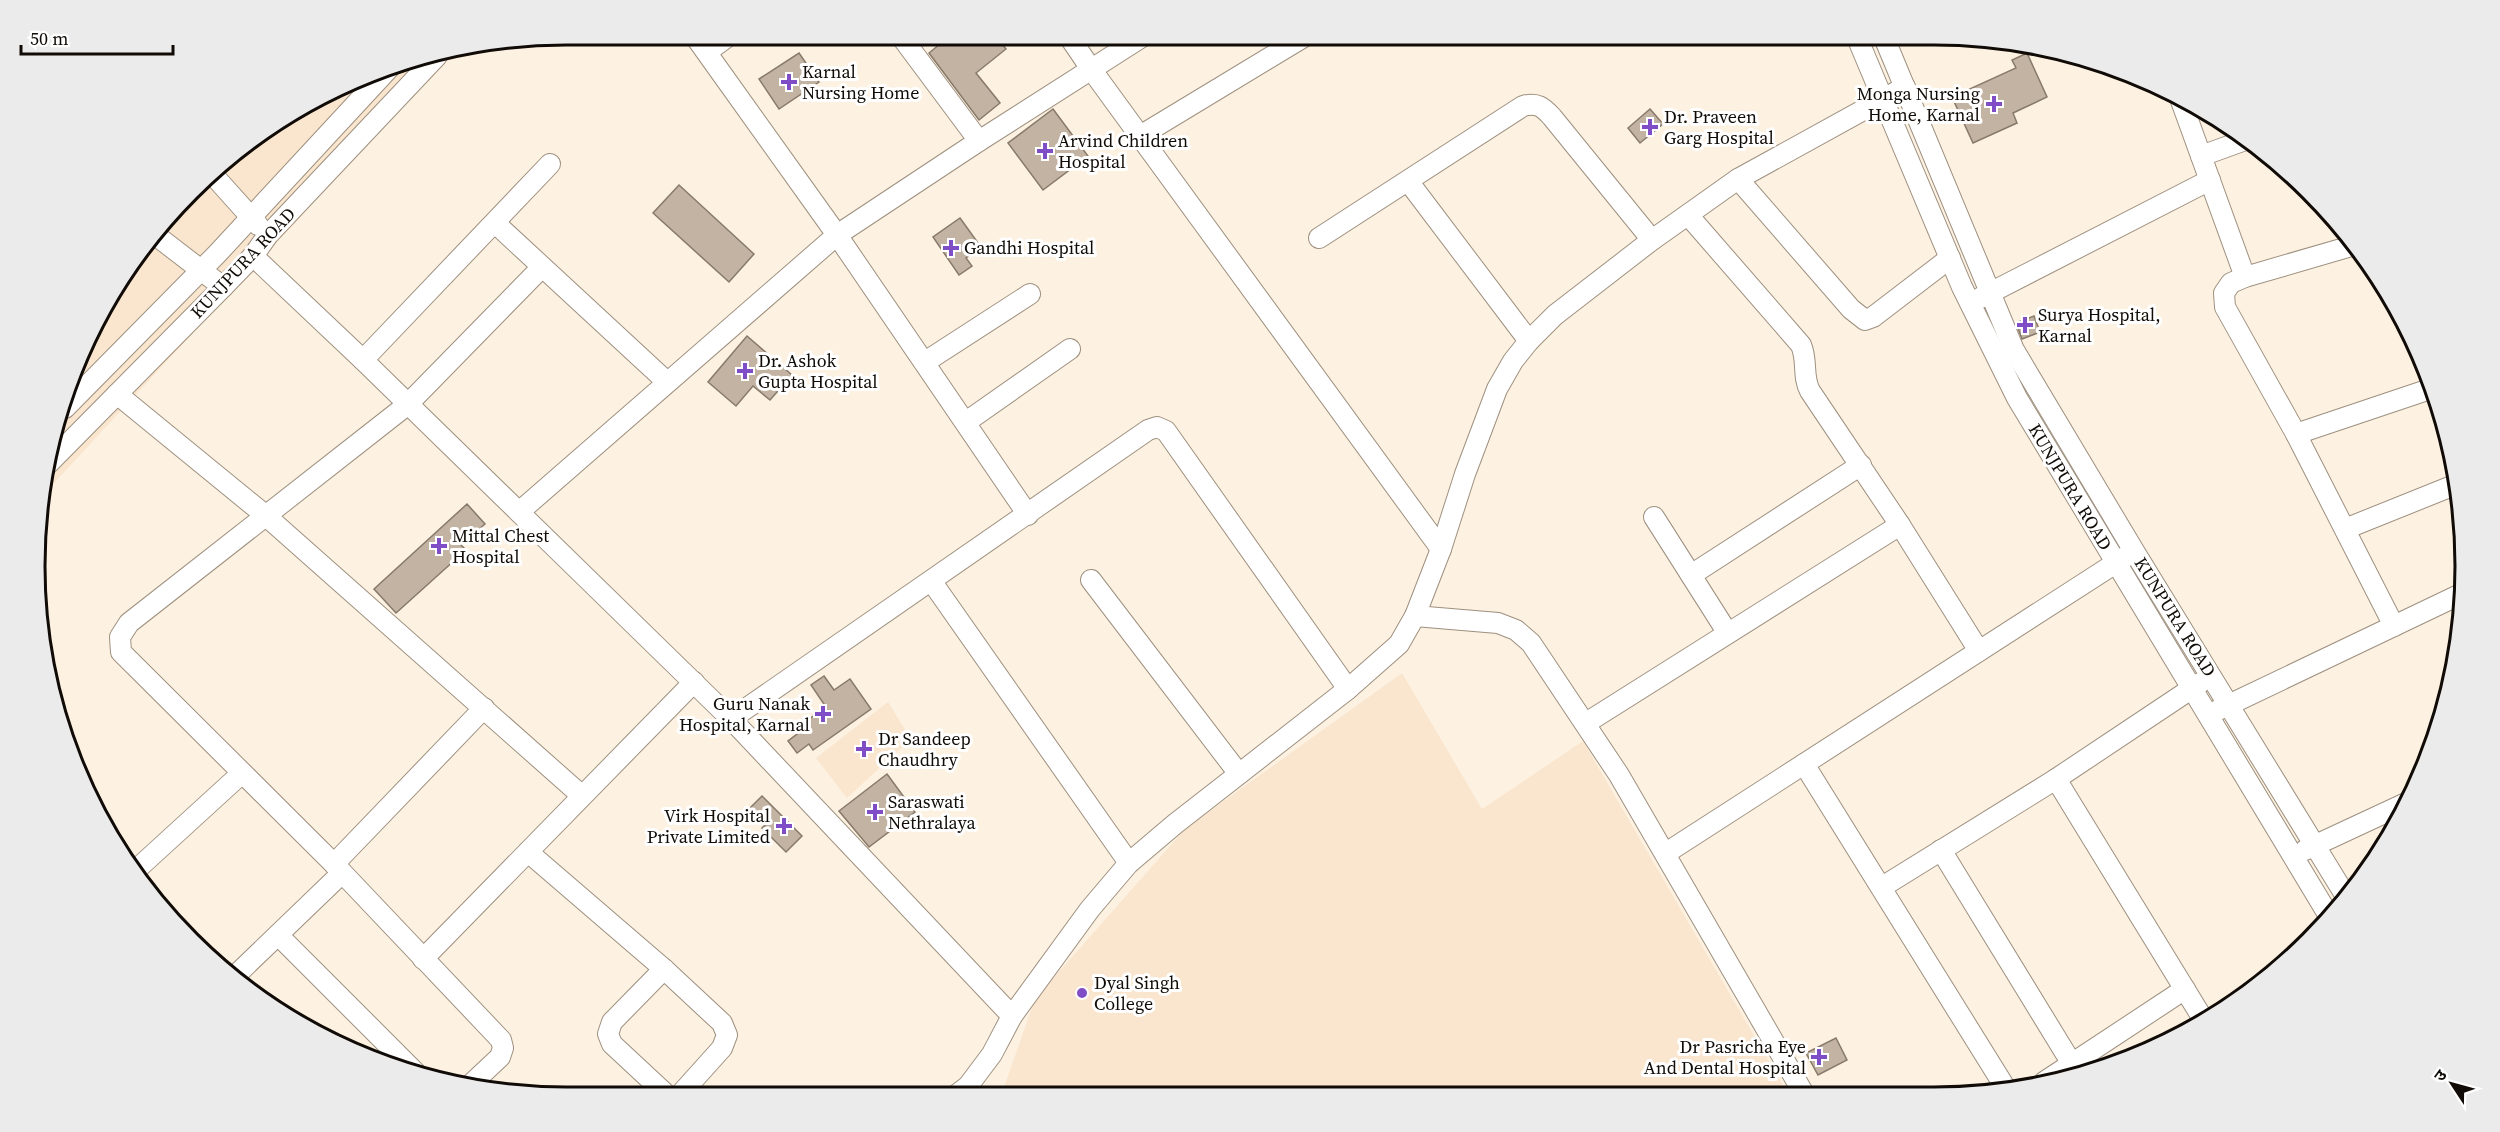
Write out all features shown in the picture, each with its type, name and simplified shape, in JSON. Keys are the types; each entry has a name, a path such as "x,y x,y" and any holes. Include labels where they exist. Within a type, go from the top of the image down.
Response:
{"street":[{"path":"702,45 926,362 1028,515"},
{"path":"707,52 716,45"},
{"path":"908,45 979,141"},
{"path":"1075,45 1441,549"},
{"path":"519,512 837,235 1128,45"},
{"path":"1140,136 1289,45"},
{"name":"KUNJPURA ROAD","path":"1861,45 1950,258 2017,398 2326,910"},
{"name":"KUNPURA ROAD","path":"1888,45 2014,350 2134,552 2342,890"},
{"name":"KUNJPURA ROAD","path":"57,455 253,256 268,235 430,63"},
{"name":"KUNJPURA ROAD","path":"73,400 201,269 377,81"},
{"path":"971,1087 1012,1016 1089,909 1129,863 1175,824 1348,689 1399,644 1415,616 1441,549 1465,474 1497,389 1513,361 1529,341 1555,315 1652,240 1738,179 1905,87"},
{"path":"1319,238 1523,106 1533,103 1544,108 1552,117 1652,240"},
{"path":"2184,110 2245,277"},
{"path":"2202,156 2238,144"},
{"path":"363,360 550,164"},
{"path":"217,179 268,235"},
{"path":"1738,179 1851,309 1865,320 1873,317 1950,258"},
{"path":"1970,303 2210,180"},
{"path":"1408,181 1529,341"},
{"path":"1688,215 1801,345 1805,355 1805,382 1900,525 1979,651"},
{"path":"495,223 667,382"},
{"path":"161,239 223,287"},
{"path":"2346,248 2231,283 2224,293 2225,307 2296,434 2394,626"},
{"path":"253,256 363,360 731,719 1012,1016"},
{"path":"476,1079 500,1057 503,1048 501,1040 338,868 241,774 121,652 120,637 129,623 407,405 542,267"},
{"path":"926,362 1030,294"},
{"path":"966,422 1070,349"},
{"path":"2296,434 2424,391"},
{"path":"117,394 265,515 581,795"},
{"path":"731,719 932,582 1148,430 1157,427 1166,431 1348,689"},
{"path":"1691,575 1860,465"},
{"path":"2344,529 2449,487"},
{"path":"1654,517 1727,632"},
{"path":"1586,723 1900,525"},
{"path":"1666,853 2134,552"},
{"path":"1091,580 1239,774"},
{"path":"932,582 1129,863"},
{"path":"2207,715 2454,597"},
{"path":"1415,616 1497,623 1516,630 1532,643 1586,723 1666,853 1800,1087"},
{"path":"1882,887 2056,779 2211,676"},
{"path":"423,958 694,682"},
{"path":"240,972 278,935 484,708"},
{"path":"1804,764 2002,1083"},
{"path":"140,865 241,774"},
{"path":"2056,779 2200,1013"},
{"path":"2293,857 2395,807"},
{"path":"1941,850 2072,1064"},
{"path":"528,852 664,969 722,1023 727,1035 722,1048 687,1087"},
{"path":"278,935 403,1060"},
{"path":"658,1087 612,1044 608,1034 612,1022 664,969"},
{"path":"2061,1071 2185,989"}],"shaded area":[{"path":"446,59 51,486 63,431 73,399 99,336 133,277 174,222 222,174 305,115 367,85"},
{"path":"1402,673 1482,809 1583,741 1784,1087 1004,1087 1035,999 1185,829"},
{"name":"Dr Sandeep Chaudhry","path":"888,702 911,739 847,798 816,758"}],"building":[{"path":"939,45 1003,45 1006,49 976,73 1000,103 979,120 929,53"},
{"path":"799,53 819,82 779,109 759,79"},
{"path":"2027,53 2047,97 2013,113 2017,123 1973,143 1952,97 2016,68 2012,60"},
{"path":"1053,109 1088,156 1043,190 1008,143"},
{"path":"1650,109 1663,124 1640,143 1628,128"},
{"path":"679,185 754,254 729,282 653,213"},
{"path":"960,218 981,247 966,258 972,266 959,275 933,237"},
{"path":"2034,316 2040,332 2022,339 2016,323"},
{"path":"747,336 792,375 770,400 753,386 736,406 708,382"},
{"path":"467,504 485,524 461,545 466,550 396,613 374,589"},
{"path":"824,676 834,690 850,679 871,709 813,750 809,744 797,753 788,741 801,731 798,727 826,707 811,685"},
{"path":"887,774 915,812 869,847 839,811"},
{"path":"762,796 802,836 786,852 762,828 766,824 750,808"},
{"path":"1836,1038 1847,1060 1818,1075 1806,1053"}],"place":[{"name":"Karnal Nursing Home","path":"789,82"},
{"name":"Monga Nursing Home, Karnal","path":"1994,104"},
{"name":"Dr. Praveen Garg Hospital","path":"1650,127"},
{"name":"Arvind Children Hospital","path":"1045,151"},
{"name":"Gandhi Hospital","path":"951,248"},
{"name":"Surya Hospital, Karnal","path":"2025,325"},
{"name":"Dr. Ashok Gupta Hospital","path":"745,371"},
{"name":"Mittal Chest Hospital","path":"439,546"},
{"name":"Guru Nanak Hospital, Karnal","path":"823,714"},
{"name":"Dr Sandeep Chaudhry","path":"864,749"},
{"name":"Saraswati Nethralaya","path":"875,812"},
{"name":"Virk Hospital Private Limited","path":"784,826"},
{"name":"Dyal Singh College","path":"1082,993"},
{"name":"Dr Pasricha Eye And Dental Hospital","path":"1819,1057"}]}
